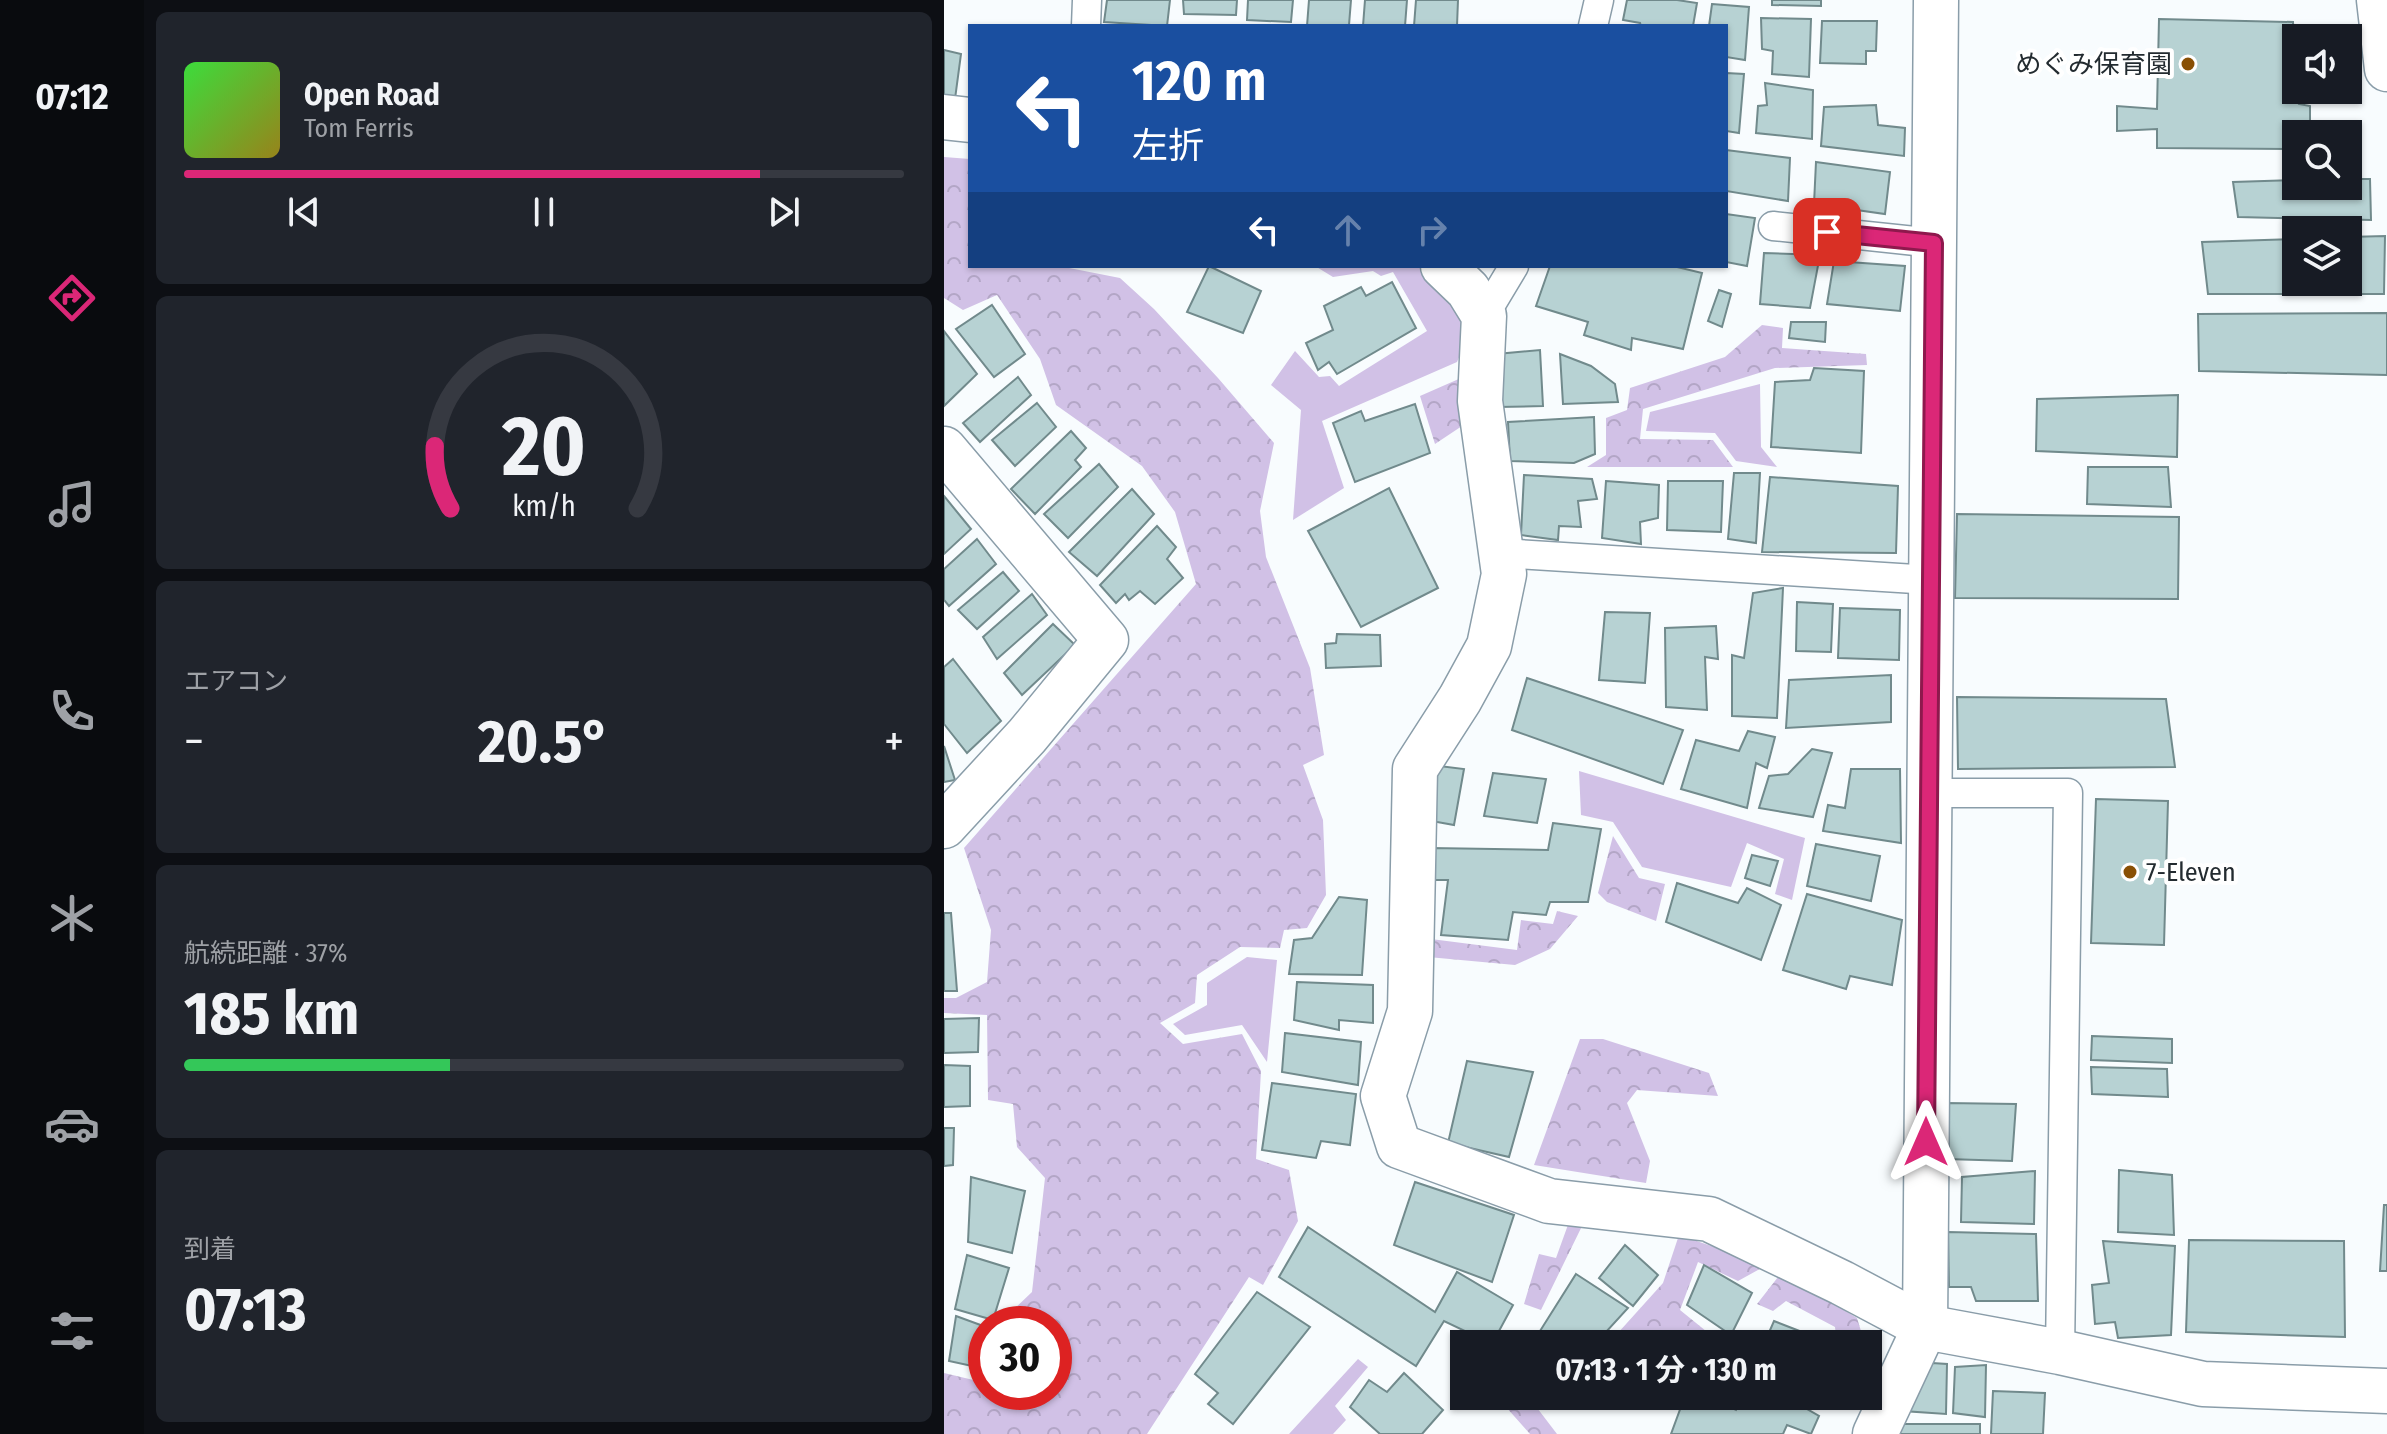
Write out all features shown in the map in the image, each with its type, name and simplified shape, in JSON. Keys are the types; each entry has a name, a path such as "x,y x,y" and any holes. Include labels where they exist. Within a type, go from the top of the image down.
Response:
{"street":[{"path":"1875,1434 1925,1327 1936,0"},
{"path":"2379,0 2387,69"},
{"path":"944,117 968,120"},
{"path":"1445,268 1468,290 1484,316 1480,401 1504,574 1489,646 1460,699 1415,769 1410,1011 1383,1096 1399,1146 1549,1201 1709,1219 1925,1327 2060,1352 2203,1384 2387,1391"},
{"path":"944,449 1106,640 985,784 944,826"}],"lane":[{"path":"1086,24 1087,0"},
{"path":"1593,24 1599,0"},
{"path":"1773,226 1934,243"},
{"path":"1484,316 1513,268"},
{"path":"1501,553 1931,580"},
{"path":"1928,793 2068,793 2060,1352"}],"green space":[{"path":"944,157 968,159 968,268 1069,268 1120,278 1154,309 1274,443 1260,511 1266,557 1310,668 1324,755 1303,765 1323,820 1326,895 1307,928 1284,930 1280,948 1240,947 1197,975 1195,1003 1160,1023 1183,1044 1242,1034 1261,1071 1256,1159 1289,1170 1298,1221 1263,1285 1249,1277 1147,1434 944,1434 944,1373 968,1379 968,1410 1072,1410 1072,1306 1017,1306 1032,1292 1045,1178 1017,1147 1013,1104 988,1100 987,1015 944,1013 944,998 956,998 987,982 991,930 964,848 1196,584 1175,512 1142,466 1056,405 1040,359 997,295 963,310 944,298"},
{"path":"1318,268 1426,268 1453,301 1469,334 1457,362 1322,421 1344,488 1293,520 1301,410 1271,385 1295,351 1319,377 1330,376 1339,386 1427,331 1393,272 1381,276 1373,271 1333,277"},
{"path":"1762,325 1783,328 1782,348 1866,354 1867,365 1775,368 1643,409 1640,439 1713,440 1733,467 1587,467 1606,455 1606,418 1627,410 1630,388 1725,357"},
{"path":"1461,378 1471,420 1435,444 1420,396"},
{"path":"1760,384 1761,447 1777,467 1736,461 1715,433 1646,431 1650,412"},
{"path":"1579,771 1805,838 1792,900 1775,894 1784,859 1747,843 1731,887 1642,867 1613,822 1581,815"},
{"path":"1613,836 1639,878 1665,884 1656,921 1607,902 1598,893"},
{"path":"1557,911 1578,916 1550,949 1515,965 1428,957 1431,939 1517,950 1521,920 1553,924"},
{"path":"1247,957 1277,960 1267,1062 1242,1025 1185,1035 1173,1024 1207,1005 1207,983"},
{"path":"1580,1039 1603,1039 1709,1073 1718,1096 1637,1090 1627,1103 1650,1161 1646,1183 1534,1165"},
{"path":"1569,1222 1584,1222 1541,1310 1524,1304 1539,1254 1556,1258"},
{"path":"1679,1235 1767,1265 1738,1281 1698,1262 1680,1310 1705,1330 1621,1330 1663,1283"},
{"path":"1782,1272 1857,1318 1861,1330 1835,1330 1835,1327 1786,1301 1773,1311 1757,1304"},
{"path":"1358,1359 1368,1367 1335,1406 1346,1420 1333,1434 1289,1434"},
{"path":"1509,1410 1539,1410 1557,1434 1530,1434"}],"building":[{"path":"1107,0 1170,0 1167,24 1104,22"},
{"path":"1183,0 1237,0 1236,15 1184,14"},
{"path":"1248,0 1293,0 1291,22 1247,20"},
{"path":"1309,0 1351,0 1349,24 1307,24"},
{"path":"1365,0 1407,0 1405,24 1363,24"},
{"path":"1416,0 1458,0 1457,24 1414,24"},
{"path":"1627,0 1697,3 1693,24 1640,24 1623,20"},
{"path":"1772,0 1821,0 1821,6 1772,5"},
{"path":"1712,4 1749,7 1745,60 1728,57 1728,24 1709,24"},
{"path":"1761,18 1811,19 1809,77 1772,74 1773,51 1762,49"},
{"path":"2159,19 2293,22 2282,24 2282,104 2310,106 2310,120 2282,120 2282,149 2157,148 2157,129 2117,131 2117,106 2157,109"},
{"path":"1822,21 1877,21 1876,51 1866,51 1866,64 1820,63"},
{"path":"944,50 961,54 955,99 944,98"},
{"path":"1728,73 1744,74 1739,133 1728,131"},
{"path":"1765,83 1813,90 1812,139 1756,133 1758,106 1767,105"},
{"path":"1876,105 1878,125 1905,128 1904,156 1821,146 1824,107"},
{"path":"1728,150 1790,158 1788,201 1728,191"},
{"path":"1816,162 1890,172 1885,214 1814,204"},
{"path":"2362,179 2370,179 2371,220 2362,220 2362,216 2238,217 2233,182 2282,180 2282,200 2362,200"},
{"path":"1728,214 1755,218 1747,266 1728,262"},
{"path":"2385,236 2384,294 2362,294 2362,237"},
{"path":"2282,239 2282,294 2208,294 2202,242"},
{"path":"1764,253 1820,255 1810,308 1760,304"},
{"path":"1834,261 1905,266 1900,311 1827,304"},
{"path":"1208,268 1261,291 1243,333 1187,312"},
{"path":"1549,268 1681,268 1702,273 1683,349 1632,338 1631,350 1584,335 1588,322 1536,306"},
{"path":"1392,282 1416,328 1337,374 1329,362 1318,370 1306,343 1333,330 1324,306 1361,287 1366,296"},
{"path":"1719,290 1731,294 1722,327 1708,321"},
{"path":"992,305 1025,354 994,377 956,329"},
{"path":"2387,313 2387,375 2199,371 2198,314"},
{"path":"1791,322 1826,322 1825,342 1789,338"},
{"path":"944,331 977,374 944,406"},
{"path":"1540,350 1543,406 1498,407 1497,354"},
{"path":"1560,354 1591,366 1615,384 1618,402 1563,404"},
{"path":"1814,368 1864,371 1861,453 1771,447 1775,382 1810,380"},
{"path":"1018,377 1031,395 980,442 963,423"},
{"path":"2178,395 2177,457 2036,451 2037,399"},
{"path":"1037,403 1056,427 1015,466 992,440"},
{"path":"1415,404 1430,453 1355,482 1333,423 1361,411 1365,421"},
{"path":"1594,417 1595,454 1574,463 1510,461 1508,422"},
{"path":"1071,431 1086,448 1075,460 1081,467 1035,514 1011,489"},
{"path":"1099,464 1118,487 1068,538 1044,514"},
{"path":"2088,467 2168,467 2171,507 2087,504"},
{"path":"1734,473 1760,473 1756,543 1728,539"},
{"path":"1524,475 1592,479 1597,499 1578,501 1581,527 1559,526 1558,540 1521,535"},
{"path":"1770,477 1898,486 1896,553 1762,552"},
{"path":"1606,481 1659,485 1658,518 1640,522 1641,544 1602,538"},
{"path":"1668,481 1723,481 1721,532 1667,530"},
{"path":"1389,488 1438,588 1361,627 1308,531"},
{"path":"1132,489 1154,514 1097,576 1069,552"},
{"path":"944,496 971,529 944,554"},
{"path":"1957,514 2179,517 2178,599 1955,598"},
{"path":"1157,526 1176,547 1167,559 1183,578 1155,604 1140,591 1129,600 1125,594 1116,603 1100,585"},
{"path":"977,539 996,564 949,606 944,600 944,569"},
{"path":"1003,572 1019,591 977,629 958,610"},
{"path":"1783,588 1777,718 1732,716 1732,655 1744,658 1753,593"},
{"path":"1032,594 1047,615 997,659 983,637"},
{"path":"1797,602 1833,604 1831,652 1796,651"},
{"path":"1840,608 1900,610 1899,660 1838,658"},
{"path":"1605,612 1650,613 1645,683 1599,680"},
{"path":"1053,624 1075,645 1022,695 1004,673"},
{"path":"1716,626 1718,659 1705,657 1707,710 1666,707 1665,628"},
{"path":"1337,634 1380,635 1381,666 1326,668 1325,644 1336,643"},
{"path":"953,659 1001,721 967,753 944,724 944,667"},
{"path":"1891,675 1891,722 1786,728 1789,680"},
{"path":"1527,678 1683,730 1663,784 1512,730"},
{"path":"1957,697 2166,699 2175,767 1958,769"},
{"path":"1748,731 1775,737 1767,768 1756,763 1747,808 1681,789 1696,740 1739,751"},
{"path":"944,746 955,780 944,782"},
{"path":"1812,749 1832,753 1813,817 1759,808 1769,776 1788,774"},
{"path":"1431,765 1464,769 1454,825 1426,820"},
{"path":"1851,769 1900,769 1901,843 1823,831 1828,805 1845,808"},
{"path":"1493,773 1546,779 1537,823 1484,816"},
{"name":"7-Eleven","path":"2096,799 2168,801 2164,945 2091,943"},
{"path":"1553,823 1601,829 1588,902 1550,902 1546,915 1513,912 1508,940 1441,935 1448,880 1429,880 1431,848 1548,850"},
{"path":"1816,844 1880,856 1871,901 1807,886"},
{"path":"1752,855 1778,861 1770,886 1745,878"},
{"path":"1677,883 1738,903 1747,888 1781,905 1761,960 1666,922"},
{"path":"1807,894 1902,920 1892,985 1850,976 1846,989 1783,970"},
{"path":"1339,897 1367,900 1362,975 1289,974 1294,940 1312,938"},
{"path":"944,913 951,913 957,991 944,991"},
{"path":"1297,982 1373,985 1373,1023 1339,1020 1339,1030 1294,1020"},
{"path":"979,1018 978,1052 944,1053 944,1019"},
{"path":"1285,1033 1361,1042 1358,1085 1282,1072"},
{"path":"2092,1036 2172,1039 2172,1063 2091,1060"},
{"path":"1467,1061 1533,1072 1509,1157 1448,1143"},
{"path":"944,1065 970,1066 970,1106 944,1107"},
{"path":"2091,1067 2167,1069 2168,1097 2092,1094"},
{"path":"1272,1083 1356,1094 1350,1145 1321,1141 1316,1158 1262,1150"},
{"path":"1946,1103 2016,1104 2012,1161 1946,1159"},
{"path":"944,1128 954,1128 953,1165 944,1166"},
{"path":"2119,1170 2172,1175 2174,1235 2118,1232"},
{"path":"2035,1171 2034,1224 1961,1222 1962,1177"},
{"path":"971,1177 1025,1191 1012,1253 968,1242"},
{"path":"1415,1182 1514,1215 1492,1282 1394,1245"},
{"path":"2384,1205 2387,1205 2387,1271 2380,1271"},
{"path":"1308,1227 1435,1312 1457,1272 1513,1305 1500,1330 1463,1330 1444,1321 1416,1366 1279,1277"},
{"path":"1948,1232 2036,1234 2038,1301 1976,1301 1971,1287 1949,1287"},
{"path":"2189,1240 2344,1241 2345,1337 2186,1332"},
{"path":"2103,1241 2175,1246 2171,1335 2118,1338 2115,1322 2095,1324 2092,1285 2109,1283"},
{"path":"1625,1245 1658,1275 1633,1306 1599,1278"},
{"path":"967,1255 1009,1268 997,1306 968,1306 968,1313 955,1309"},
{"path":"1704,1265 1752,1293 1734,1330 1724,1330 1687,1305"},
{"path":"1576,1274 1628,1308 1608,1330 1541,1330"},
{"path":"1257,1292 1310,1327 1233,1424 1208,1404 1218,1393 1195,1374"},
{"path":"956,1316 968,1320 968,1365 949,1361"},
{"path":"1774,1321 1797,1330 1770,1330"},
{"path":"1932,1363 1947,1364 1946,1414 1903,1411"},
{"path":"1986,1365 1985,1417 1953,1413 1955,1367"},
{"path":"1404,1373 1443,1410 1422,1434 1380,1434 1350,1407 1369,1380 1387,1392"},
{"path":"1993,1391 2045,1393 2043,1434 1991,1434"},
{"path":"1680,1410 1809,1410 1819,1416 1811,1434 1787,1425 1783,1434 1671,1434"},
{"path":"1897,1424 1980,1424 1980,1434 1890,1434"}],"place":[{"name":"めぐみ保育園","path":"2188,64"},
{"name":"7-Eleven","path":"2130,872"}],"route":[{"path":"1827,232 1934,243 1926,1142"}]}
